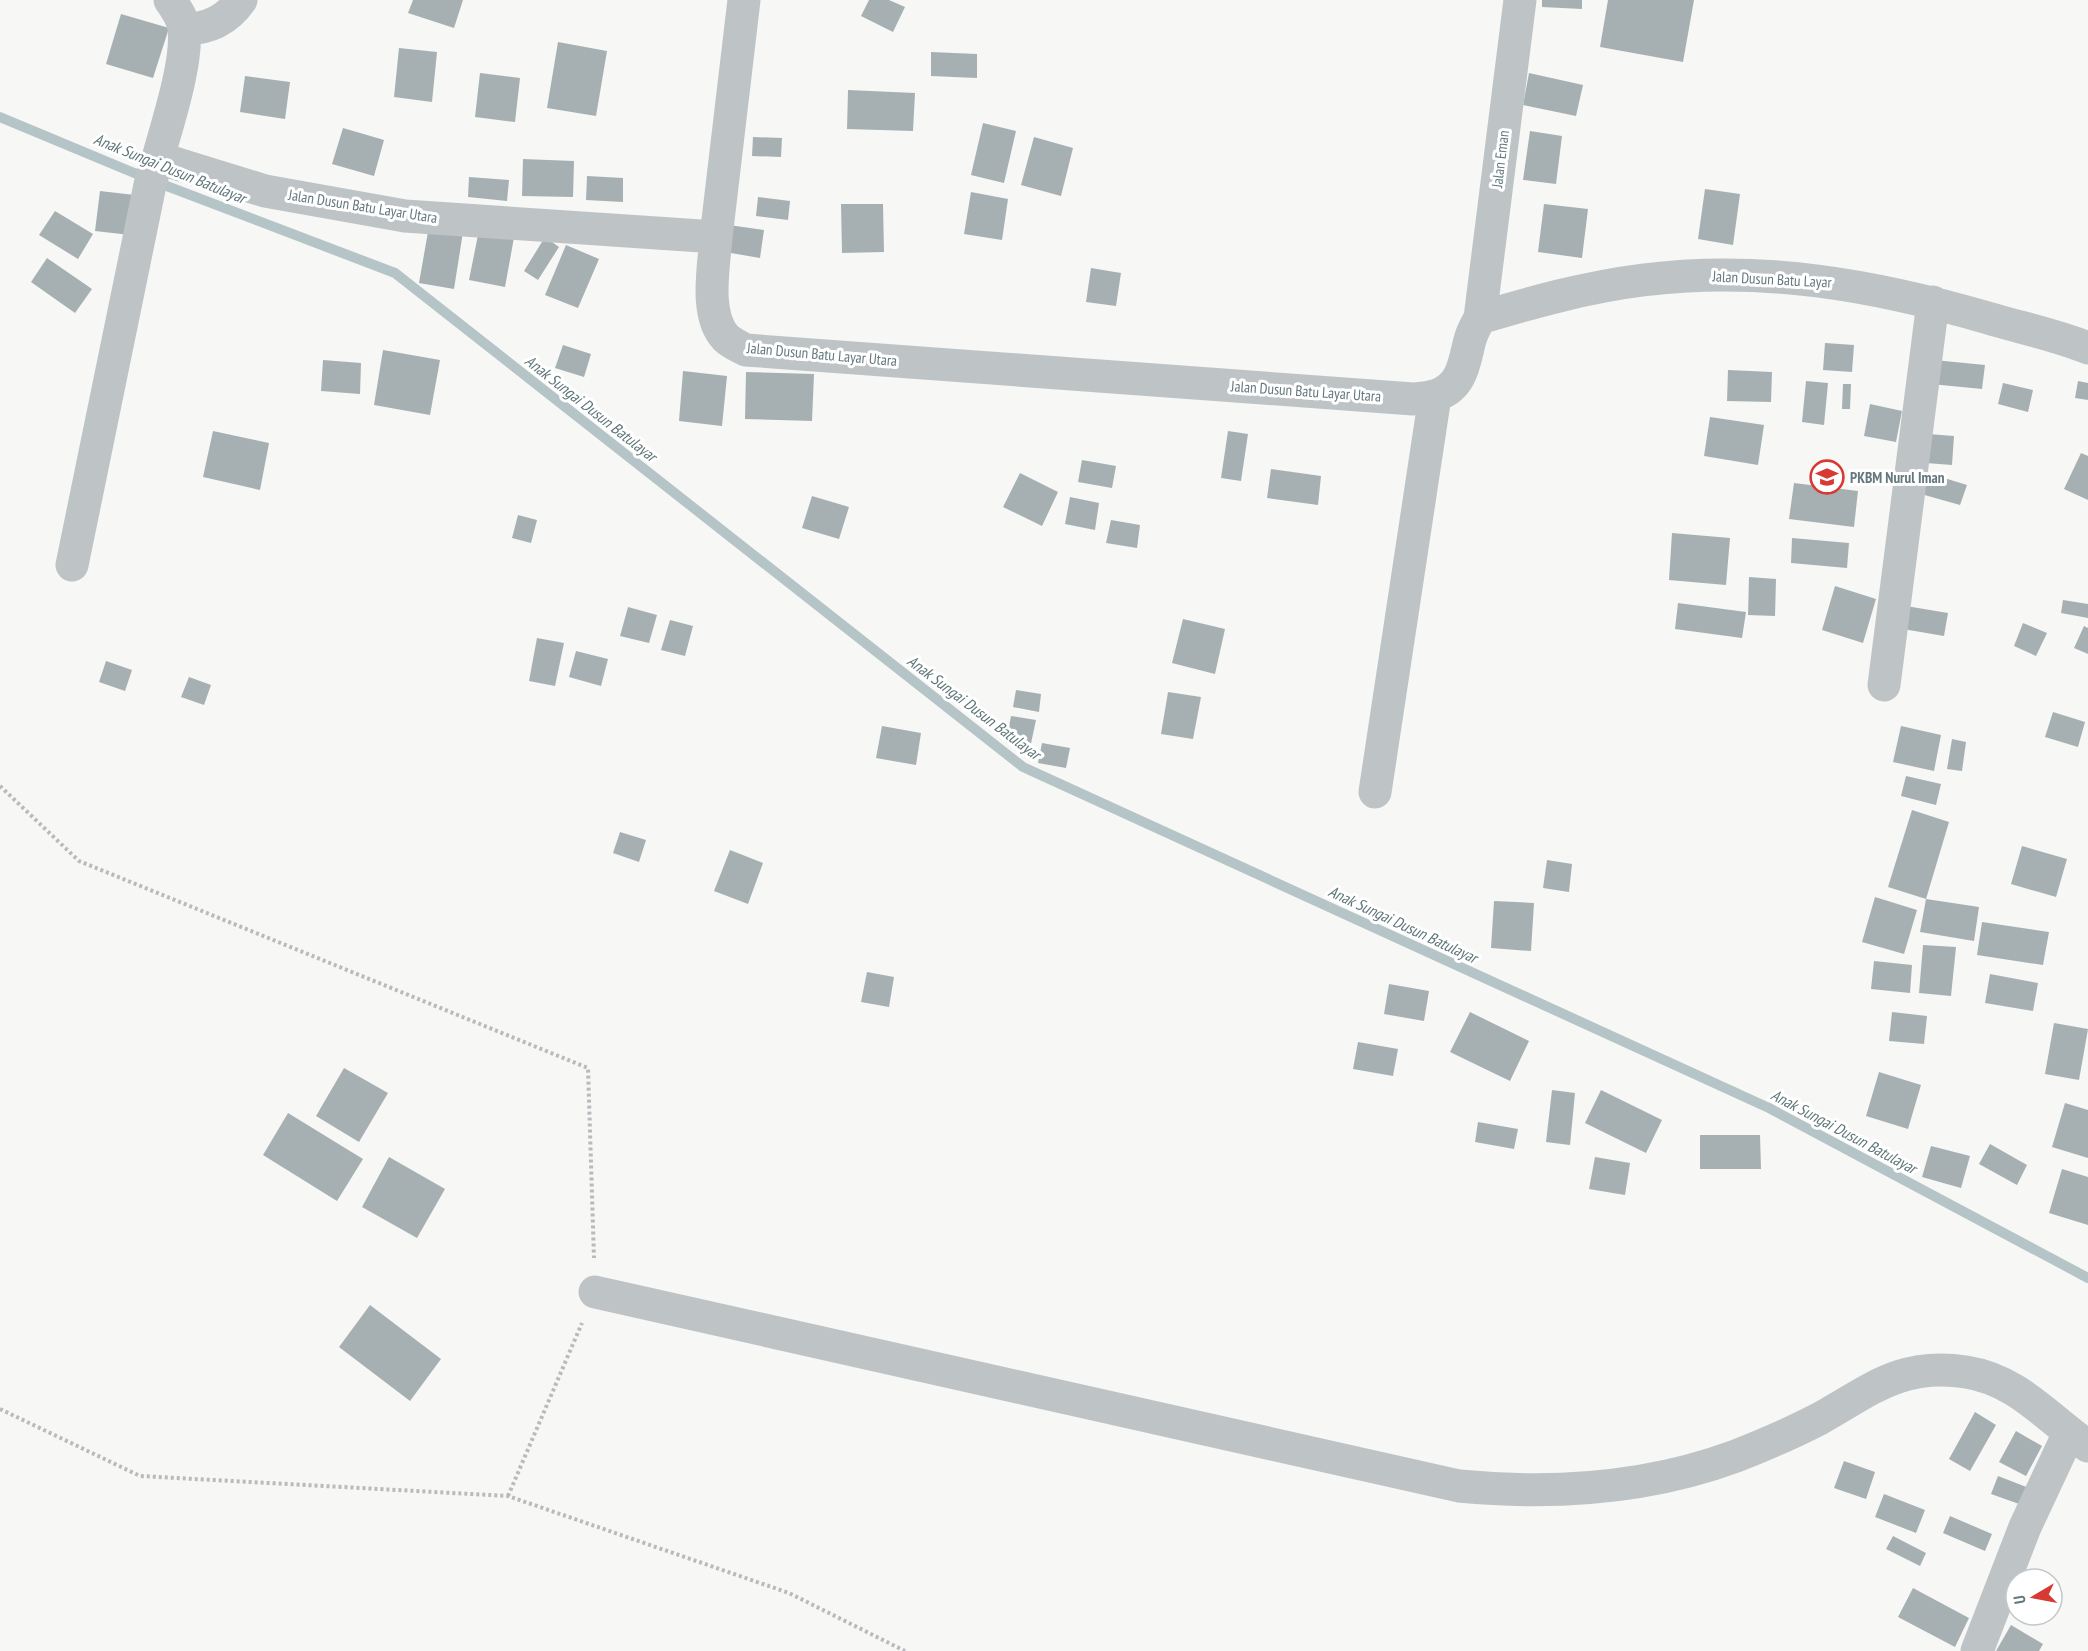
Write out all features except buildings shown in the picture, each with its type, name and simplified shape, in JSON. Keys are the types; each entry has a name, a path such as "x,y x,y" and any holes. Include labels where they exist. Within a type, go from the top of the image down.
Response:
{"street":[{"path":"72,565 151,180 184,57 184,29 180,14 170,0"},
{"path":"184,29 215,24 232,12 241,0"},
{"path":"716,237 744,0"},
{"name":"Jalan Eman","path":"1474,331 1520,0"},
{"name":"Jalan Dusun Batu Layar Utara","path":"158,158 265,190 405,216 716,237 712,306 715,321 726,339 747,350 1413,399 1436,396"},
{"name":"Jalan Dusun Batu Layar","path":"1474,331 1592,288 1695,275 1747,275 1800,278 1851,285 1933,302 2087,342"},
{"path":"1884,686 1933,302"},
{"path":"1375,792 1436,396 1457,381 1467,359 1474,331"},
{"path":"595,1292 1459,1486 1505,1490 1598,1488 1689,1471 1734,1457 1777,1439 1818,1419 1878,1384 1899,1376 1921,1371 1944,1370 1989,1378 2029,1398 2078,1440 2025,1527 1977,1651"}],"path":[{"path":"0,786 79,861 588,1068 595,1292 508,1496"},
{"path":"0,1409 140,1476 508,1496 789,1593 905,1651"}],"waterway":[{"name":"Anak Sungai Dusun Batulayar","path":"0,117 151,180 395,273 1023,767 1769,1108 2088,1278"}],"place":[{"name":"PKBM Nurul Iman","path":"1827,477"}]}
